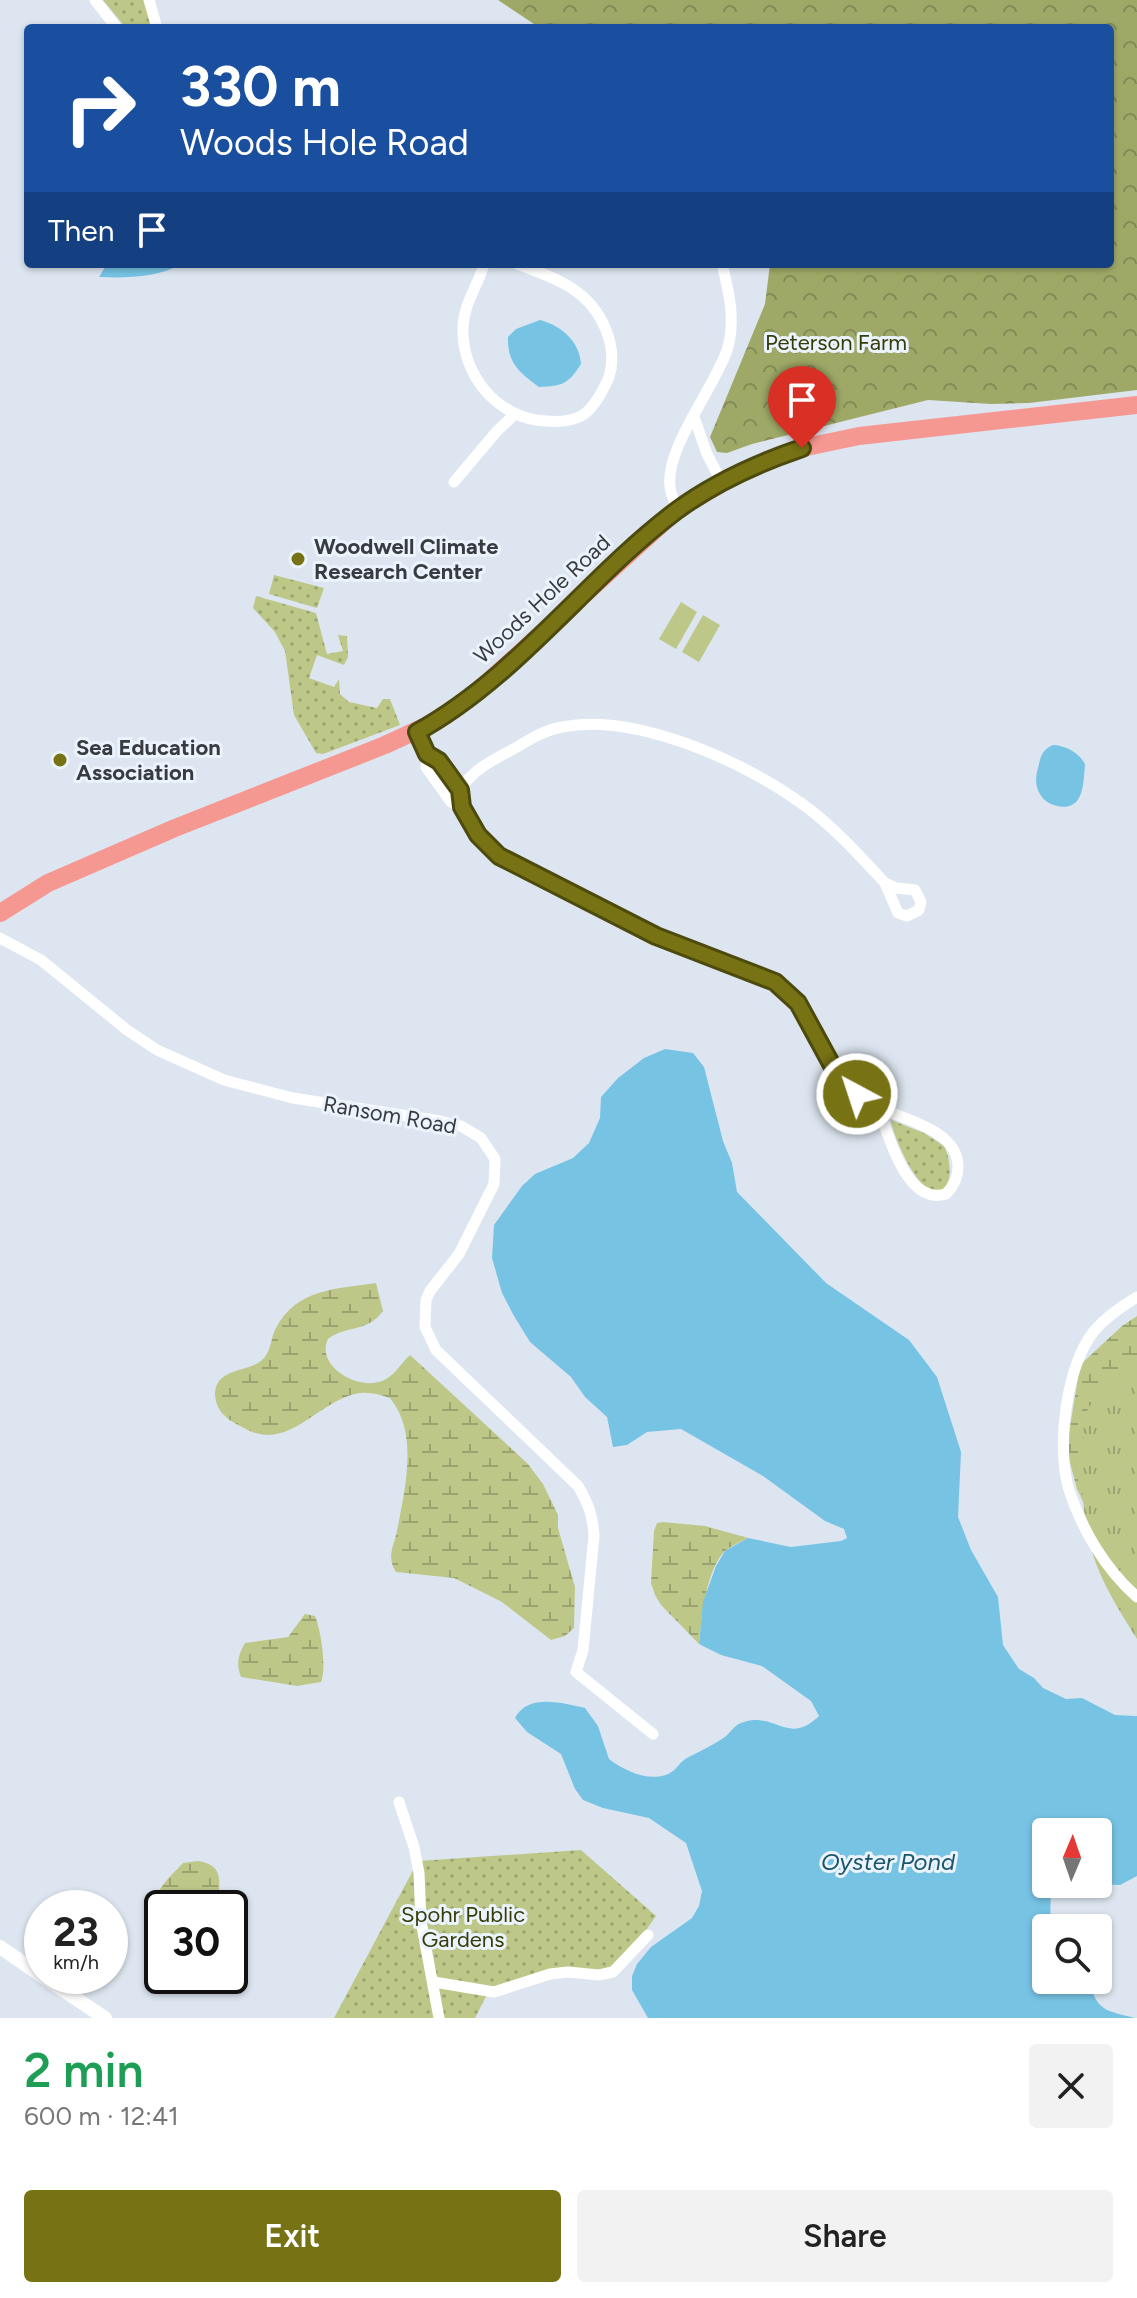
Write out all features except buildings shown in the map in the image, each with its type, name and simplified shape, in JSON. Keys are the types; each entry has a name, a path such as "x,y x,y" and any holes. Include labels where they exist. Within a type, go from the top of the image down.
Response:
{"highway":[{"name":"Woods Hole Road","path":"0,913 48,883 175,828 417,732 476,693 678,509 774,458 839,439 1137,405"}],"street":[{"path":"95,0 114,24"},
{"path":"149,0 156,24"},
{"path":"482,268 468,299 463,326 464,352 476,378 493,401 514,415 533,421 563,422 584,415 606,383 613,360 611,347 601,317 584,296 557,279 528,268"},
{"path":"678,509 669,477 677,451 722,362 731,334 730,302 723,268"},
{"path":"454,482 514,415"},
{"path":"694,417 707,454 722,483"},
{"path":"460,790 474,771 539,734 584,724 633,729 702,749 735,762 761,777 818,817 885,883"},
{"path":"417,732 427,754 426,767 451,802 462,807"},
{"path":"427,754 439,761 460,790 462,807 478,835 506,862 667,941 775,982 805,1012 839,1076 857,1094 879,1110 929,1128 951,1144 956,1153 957,1174 946,1194 932,1196 916,1188 888,1136 879,1110"},
{"name":"Ransom Road","path":"0,938 41,960 127,1030 157,1050 224,1080 293,1098 461,1126 487,1143 495,1159 494,1184 459,1254 430,1291 426,1300 425,1327 436,1350 569,1477 589,1504 593,1519 593,1551 583,1650 576,1672 653,1734"},
{"path":"1137,1297 1095,1331 1084,1348 1073,1373 1064,1440 1068,1487 1078,1513 1100,1555 1137,1597"},
{"path":"399,1802 417,1860 421,1921 439,2018"},
{"path":"434,1982 494,1992 550,1974 607,1975 648,1935"},
{"path":"0,1947 24,1964"},
{"path":"69,1994 105,2018"}],"green space":[{"path":"103,0 145,0 152,24 123,24"},
{"name":"Peterson Farm","path":"498,0 1137,0 1137,390 1029,403 928,400 727,453 717,452 710,437 765,304 770,268 1114,268 1114,24 534,24"},
{"path":"274,575 324,588 317,608 269,594"},
{"path":"256,596 316,613 327,654 343,651 338,635 347,636 348,657 344,665 317,655 309,678 334,687 339,679 340,694 349,702 377,708 383,699 390,699 400,725 323,754 316,753 294,715 285,651 275,632 253,608"},
{"path":"681,602 697,612 676,649 659,639"},
{"path":"703,615 720,625 699,662 682,652"},
{"path":"891,1120 924,1133 944,1146 950,1167 945,1187 931,1190 918,1179 900,1147"},
{"path":"376,1283 383,1311 370,1323 328,1339 328,1358 341,1374 372,1383 390,1376 410,1355 528,1464 543,1484 558,1515 558,1528 575,1587 574,1628 565,1636 551,1640 502,1602 454,1578 396,1572 391,1556 406,1480 407,1444 399,1412 390,1398 364,1393 345,1397 289,1430 275,1434 260,1434 244,1428 228,1419 219,1408 215,1393 221,1379 255,1365 265,1357 276,1328 295,1305 333,1289"},
{"path":"1137,1316 1137,1567 1088,1512 1077,1489 1069,1459 1069,1433 1080,1365"},
{"path":"1137,1360 1137,1639 1110,1594 1093,1555 1084,1514 1082,1441 1089,1407 1111,1380"},
{"path":"657,1523 705,1526 748,1538 725,1551 713,1570 699,1644 661,1605 651,1583 654,1531"},
{"path":"305,1614 315,1616 319,1630 323,1659 321,1682 297,1686 241,1677 238,1660 245,1643 288,1637"},
{"name":"Spohr Public Gardens","path":"581,1850 656,1916 626,1959 590,1976 542,1975 491,1987 475,2018 334,2018 418,1861"},
{"path":"198,1861 209,1864 216,1870 219,1890 160,1890 183,1863"}],"water":[{"path":"105,268 174,268 152,275 99,277"},
{"path":"540,320 568,336 580,356 581,364 576,371 559,385 539,387 512,361 508,337 516,329"},
{"path":"1053,745 1072,750 1085,764 1081,793 1077,801 1068,806 1047,802 1037,787 1036,776 1041,757"},
{"name":"Oyster Pond","path":"665,1049 693,1053 704,1067 723,1141 732,1163 737,1192 826,1283 909,1340 937,1377 961,1452 958,1517 971,1550 998,1597 1003,1645 1019,1669 1043,1688 1066,1699 1082,1698 1115,1715 1137,1716 1137,1876 1120,1885 1112,1885 1112,1818 1032,1818 1032,1898 1051,1898 1050,1914 1032,1914 1032,1994 1094,1994 1105,2009 1135,2018 648,2018 632,1990 632,1976 637,1964 651,1947 692,1918 699,1906 702,1891 686,1843 649,1818 603,1808 583,1800 575,1789 561,1754 527,1732 515,1718 528,1705 537,1703 557,1702 585,1708 598,1726 609,1759 631,1772 648,1777 673,1771 741,1723 765,1721 790,1728 808,1724 819,1716 811,1701 762,1666 721,1655 699,1644 703,1602 725,1551 748,1538 791,1547 847,1538 844,1529 825,1521 763,1476 681,1429 647,1432 627,1445 613,1447 607,1417 585,1397 571,1377 530,1342 502,1293 492,1258 494,1225 522,1186 535,1174 573,1158 589,1143 600,1118 601,1097 618,1078 644,1058"}],"place":[{"name":"Woodwell Climate Research Center","path":"298,559"},
{"name":"Sea Education Association","path":"60,760"}],"route":[{"path":"802,448 742,472 678,509 476,693 417,732 427,754 439,761 460,790 462,807 491,850 506,862 656,936 775,982 805,1012 834,1069 857,1094"}]}
